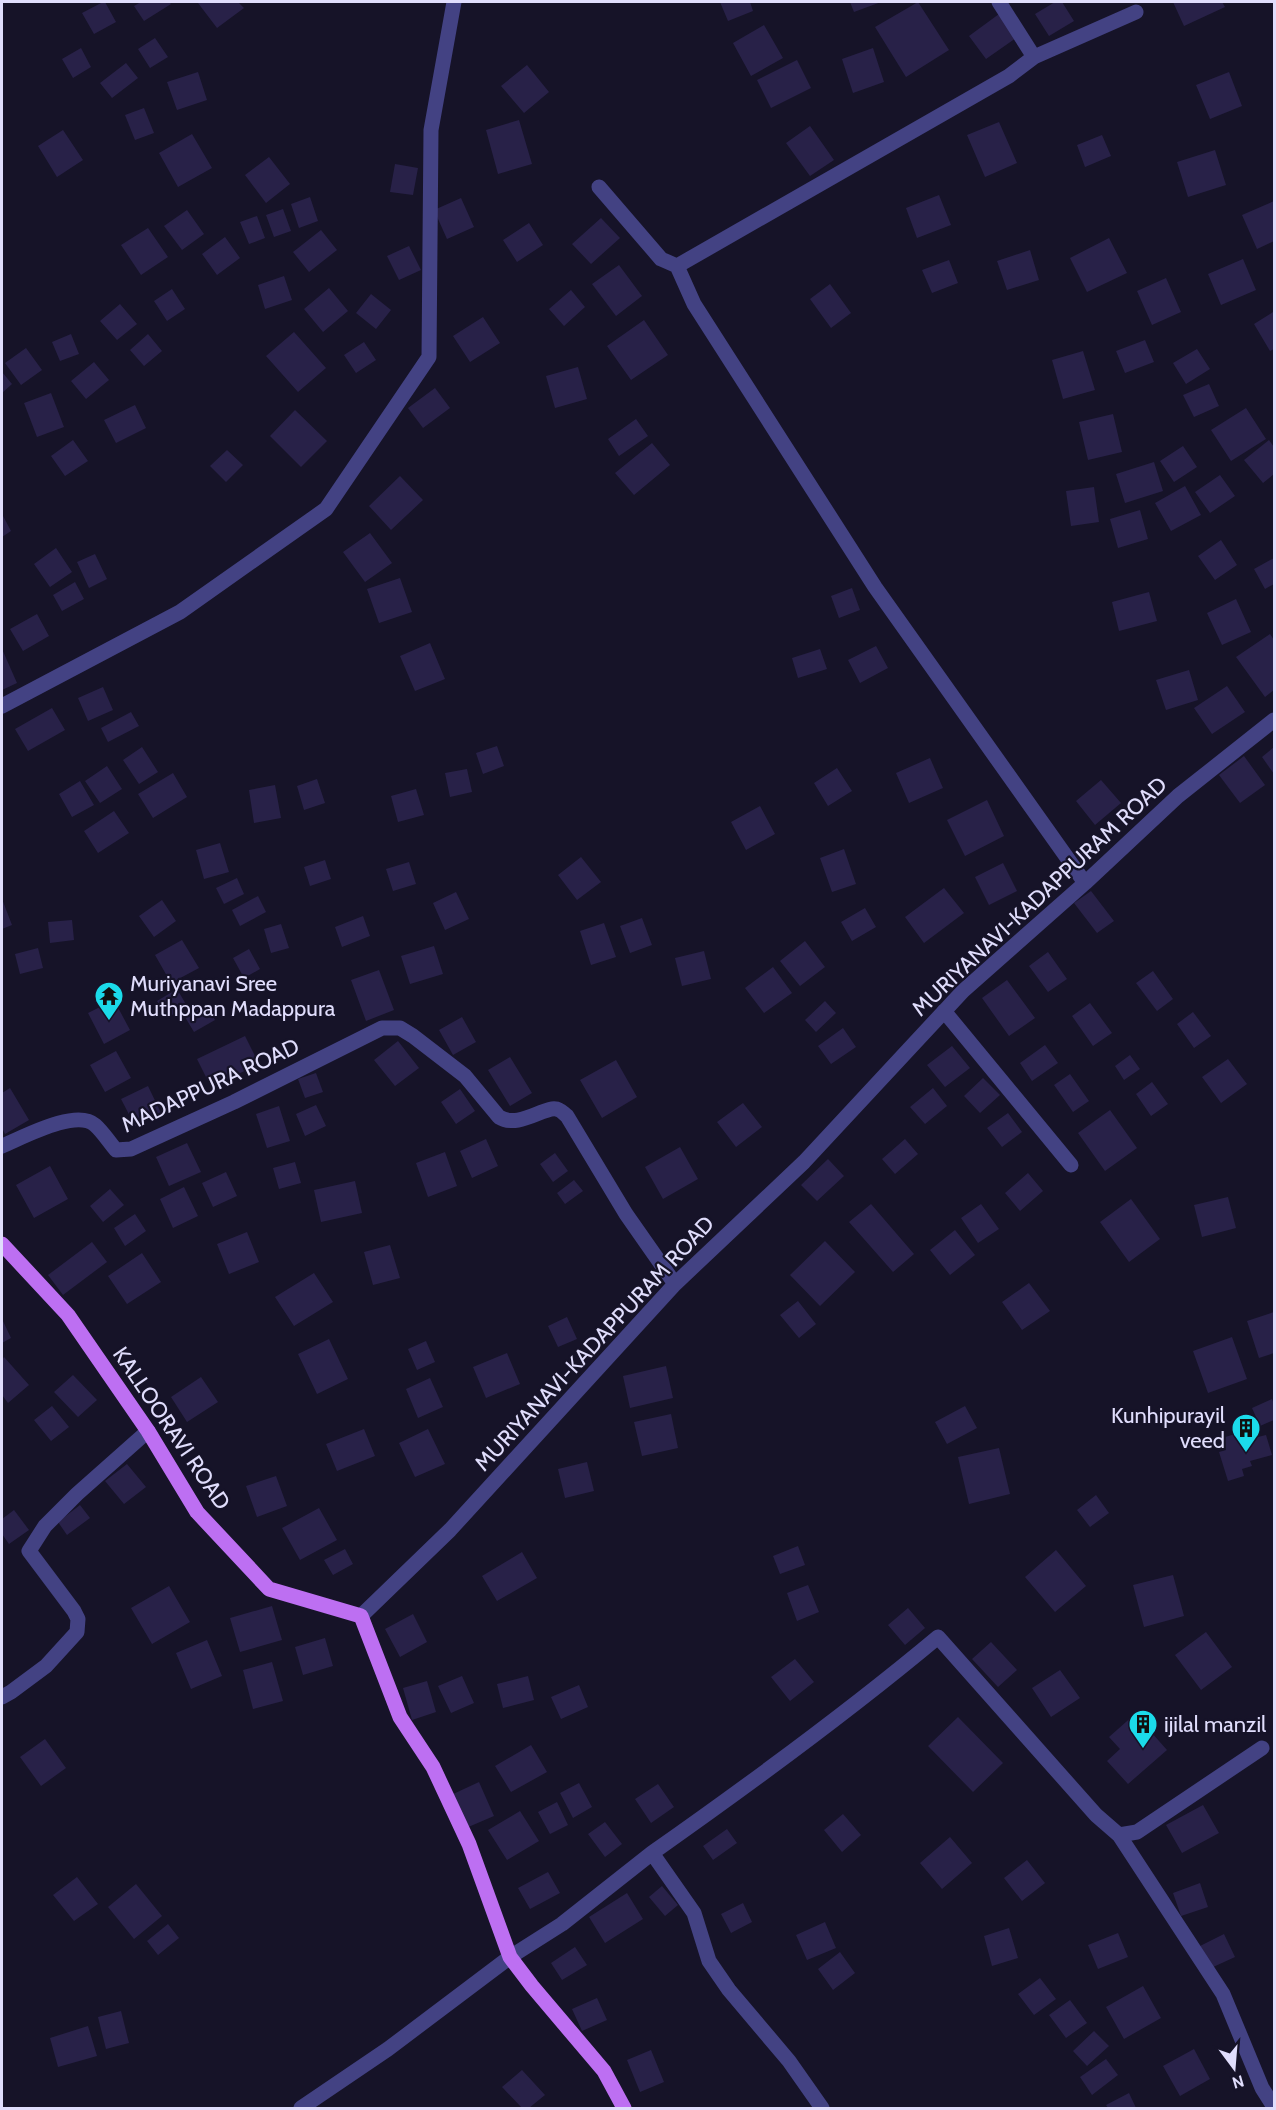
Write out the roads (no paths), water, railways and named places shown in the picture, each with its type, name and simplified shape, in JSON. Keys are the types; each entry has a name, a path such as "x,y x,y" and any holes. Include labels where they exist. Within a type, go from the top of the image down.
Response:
{"main road":[{"name":"KALLOORAVI ROAD","path":"2,1244 68,1315 147,1431 197,1512 269,1589 361,1616"},
{"path":"361,1616 400,1717 433,1767 469,1844 510,1957 604,2071 624,2109"}],"street":[{"path":"2,706 180,612 326,509 429,357 431,130 454,2"},
{"path":"999,2 1034,57"},
{"path":"676,267 1009,76 1034,57 1136,12"},
{"path":"599,187 661,259 676,267 694,304 875,587 1085,883"},
{"name":"MURIYANAVI-KADAPPURAM ROAD","path":"361,1616 450,1530 675,1284 804,1162 963,991 1085,883 1178,796 1275,720"},
{"path":"944,1011 1071,1165"},
{"name":"MADAPPURA ROAD","path":"2,1146 45,1128 75,1119 93,1123 116,1150 131,1149 234,1102 382,1028 400,1028 465,1076 504,1120 527,1118 553,1108 567,1116 626,1214 675,1284"},
{"path":"2,1697 46,1666 77,1632 78,1619 74,1611 29,1551 45,1526 147,1431"},
{"path":"301,2109 388,2049 510,1957 562,1924 652,1853 876,1689 938,1637 1096,1815 1119,1835 1193,1952 1223,1994 1262,2088 1274,2105"},
{"path":"1119,1835 1137,1832 1262,1748"},
{"path":"652,1853 694,1913 709,1961 729,1990 789,2061 822,2109"}],"place":[{"name":"Muriyanavi Sree Muthppan Madappura","path":"109,1022"},
{"name":"Kunhipurayil veed","path":"1246,1454"},
{"name":"ijilal manzil","path":"1143,1750"}]}
